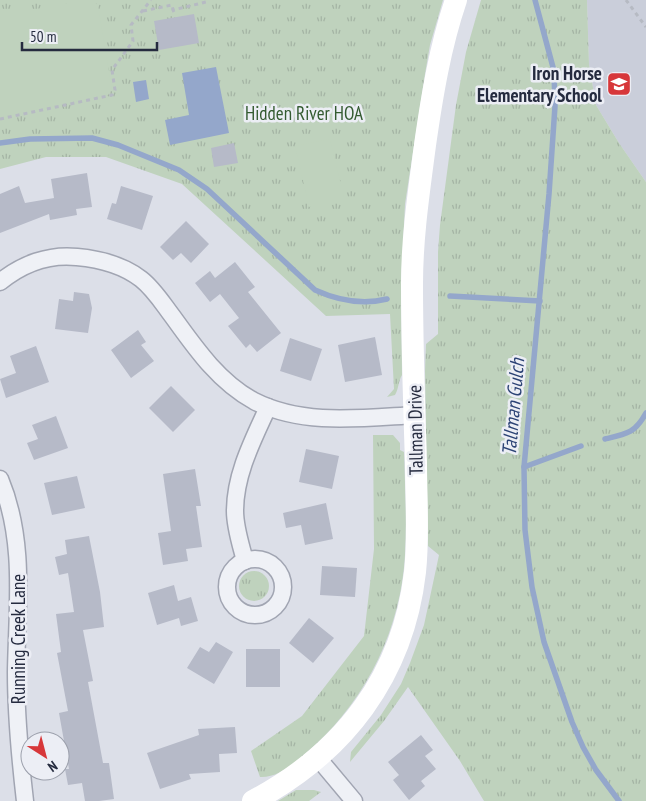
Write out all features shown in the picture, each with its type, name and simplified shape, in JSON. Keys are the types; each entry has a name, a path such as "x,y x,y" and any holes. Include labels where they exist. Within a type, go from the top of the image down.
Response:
{"street":[{"name":"Tallman Drive","path":"253,801 284,783 318,758 347,730 373,694 394,653 412,595 416,554 412,283 415,223 437,70 456,0"},
{"path":"0,282 15,271 32,263 61,256 95,259 125,270 142,280 202,356 224,379 246,396 268,407 284,413 305,417 415,416"},
{"path":"245,561 235,511 237,490 244,461 268,407"},
{"name":"Running Creek Lane","path":"0,479 14,525 19,571 17,701 25,801"},
{"path":"318,758 354,801"}],"path":[{"path":"0,119 112,95 115,90 112,70 133,41 131,25 151,0"},
{"path":"143,11 172,5 174,11 206,2 206,0"},
{"path":"626,0 646,27"}],"shaded area":[{"name":"Iron Horse Elementary School","path":"587,0 646,0 646,182 596,105 589,64"}],"green space":[{"name":"Hidden River HOA","path":"0,0 443,0 430,45 405,204 401,285 402,375 395,395 387,397 394,389 390,314 326,316 182,184 106,157 46,157 0,169"},
{"path":"92,0 98,5 112,89 108,95 0,117 0,16"},
{"path":"481,0 587,0 589,64 596,105 646,182 646,801 484,801 460,761 408,687 384,721 350,762 351,752 381,715 401,684 424,625 439,555 428,546 426,344 438,334 438,252 440,225 456,105 466,52"},
{"path":"330,139 344,197 309,207 295,146"},
{"path":"373,435 393,435 400,443 400,450 404,452 405,555 397,608 389,634 365,683 333,727 289,767 275,774 260,777 251,751 302,716 364,636 374,549"},
{"path":"254,571 265,575 269,586 265,597 254,601 243,597 239,586 243,575"},
{"path":"296,790 321,792 309,801 278,801"}],"water":[{"path":"216,67 229,133 170,145 165,120 189,115 182,73"},
{"path":"146,80 149,99 136,102 133,82"}],"building":[{"path":"194,14 199,43 159,50 154,21"},
{"path":"234,143 238,163 214,167 211,148"},
{"path":"87,173 92,207 76,209 77,215 50,220 49,214 0,233 0,194 19,186 25,203 54,198 51,179"},
{"path":"121,186 153,196 142,230 107,219 112,203 116,204"},
{"path":"186,221 209,244 191,263 181,253 173,260 160,247"},
{"path":"235,262 255,287 248,292 281,333 257,352 250,344 246,348 228,326 239,318 220,294 210,302 195,283 210,271 215,278"},
{"path":"74,292 89,294 92,308 88,333 55,329 59,299 73,301"},
{"path":"138,330 146,342 141,345 154,361 131,378 111,350"},
{"path":"375,337 382,375 345,382 338,345"},
{"path":"290,338 322,349 311,381 280,371"},
{"path":"36,346 49,382 6,398 0,379 16,373 10,356"},
{"path":"171,386 195,410 173,432 149,408"},
{"path":"56,416 68,448 34,460 27,443 38,439 32,425"},
{"path":"306,449 339,456 332,489 299,482"},
{"path":"195,469 201,506 196,506 202,547 186,549 188,561 163,565 158,533 171,531 163,474"},
{"path":"77,476 85,508 52,515 44,483"},
{"path":"326,503 333,539 305,545 301,525 286,528 283,513"},
{"path":"89,536 100,592 104,627 83,630 93,681 88,682 103,763 109,763 114,799 85,801 82,783 68,785 67,781 70,781 70,731 62,731 59,713 68,711 57,653 61,652 56,614 74,612 68,573 59,575 55,557 67,554 65,540"},
{"path":"322,566 357,568 355,597 320,595"},
{"path":"174,585 178,601 191,597 198,621 181,626 179,618 157,625 148,593"},
{"path":"309,618 334,638 313,663 289,643"},
{"path":"216,642 233,652 214,684 187,668 200,647 209,652"},
{"path":"246,649 280,649 280,687 246,687"},
{"path":"235,727 237,753 219,754 220,772 189,774 191,779 160,789 147,753 199,735 198,729"},
{"path":"421,735 433,750 425,756 436,769 421,781 425,786 409,800 393,780 399,775 388,762"}],"waterway":[{"name":"Tallman Gulch","path":"535,0 554,71 555,106 549,194 524,467 525,530 532,587 544,642 572,722 583,747 596,770 619,801"},
{"path":"0,143 30,139 92,138 118,145 179,170 207,189 315,290 350,300 369,302 387,299"},
{"path":"450,296 540,301"},
{"path":"605,439 630,432 638,425 646,413"},
{"path":"524,467 581,446"}],"place":[{"name":"Iron Horse Elementary School","path":"619,84"}]}
